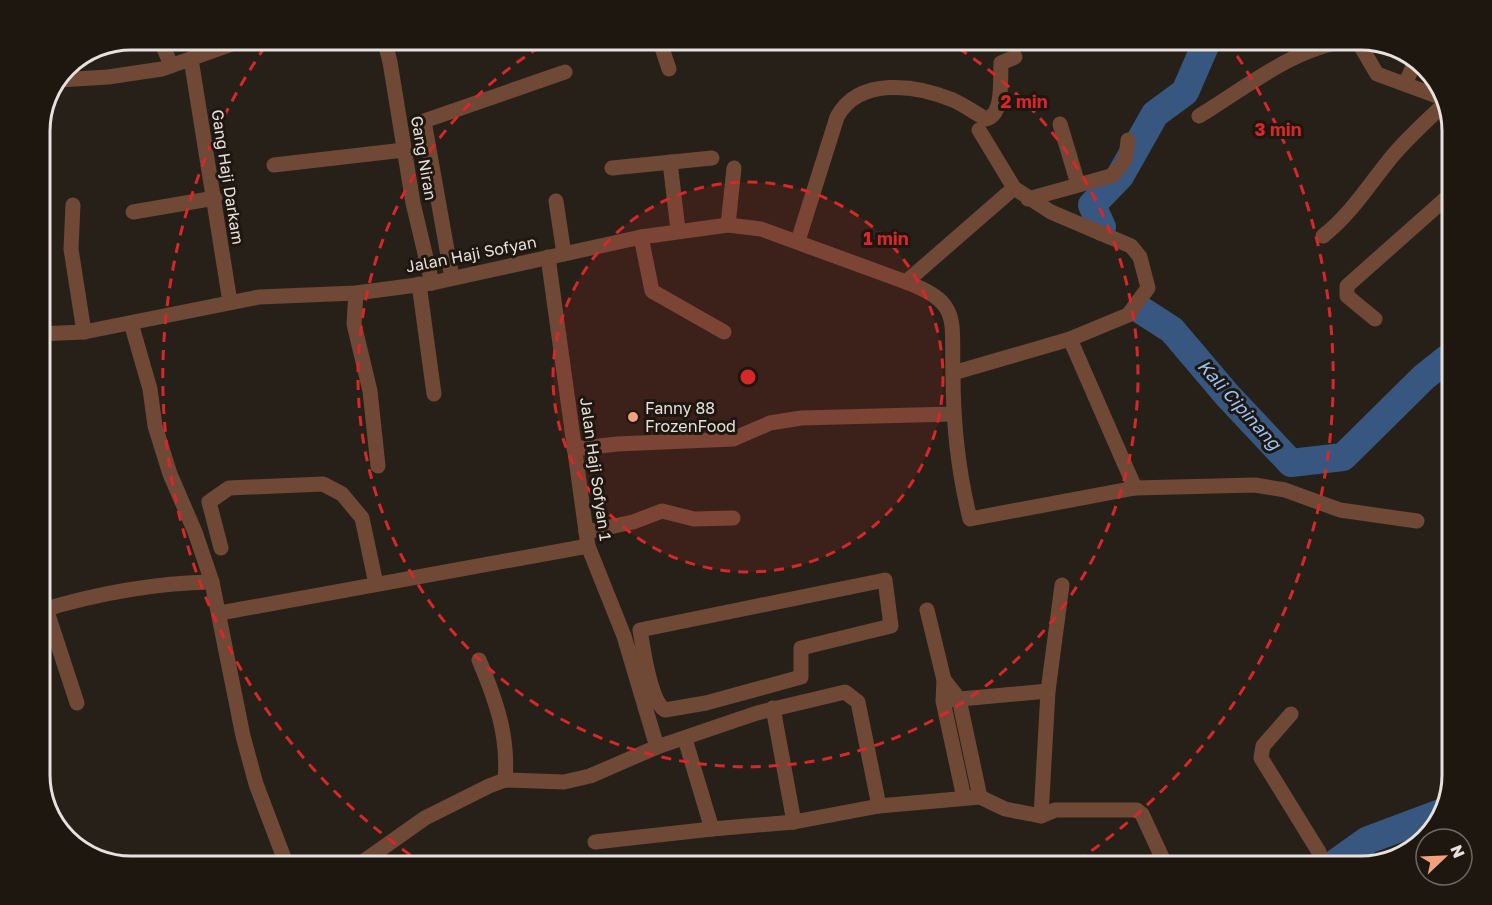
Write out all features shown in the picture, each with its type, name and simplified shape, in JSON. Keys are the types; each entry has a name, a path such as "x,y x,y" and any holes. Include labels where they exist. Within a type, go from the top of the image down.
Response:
{"street":[{"path":"165,50 171,65"},
{"path":"68,79 108,77 171,65 215,50"},
{"name":"Gang Niran","path":"386,50 405,150 425,284 434,394"},
{"path":"663,50 669,69"},
{"path":"1199,116 1284,64 1313,50"},
{"path":"1363,50 1377,74 1434,95"},
{"path":"798,241 837,117 844,103 863,92 913,88 954,101 986,118 991,117 997,111 1001,63 1015,57"},
{"name":"Gang Haji Darkam","path":"190,59 215,198 230,302"},
{"path":"1405,84 1413,67"},
{"path":"452,278 424,121 566,72"},
{"path":"1323,236 1361,201 1371,182 1404,143 1439,107"},
{"path":"1060,124 1078,184"},
{"path":"953,373 1070,339 1128,315 1146,293 1148,282 1140,257 1131,246 1086,228 1028,199 1014,188 979,130"},
{"path":"1028,199 1111,176 1120,169 1126,157 1128,140"},
{"path":"274,165 405,150"},
{"path":"612,168 712,158"},
{"path":"670,162 678,230"},
{"path":"728,225 734,168"},
{"path":"904,281 1014,188"},
{"path":"133,212 215,198"},
{"path":"556,201 564,254"},
{"path":"1375,319 1347,296 1347,286 1442,202"},
{"path":"73,205 70,249 84,332"},
{"name":"Jalan Haji Sofyan","path":"50,334 84,332 158,315 259,297 356,293 425,284 678,230 728,225 761,229 931,291 946,305 951,325 953,414 962,485 970,519 1135,488"},
{"path":"641,237 652,291 724,332"},
{"name":"Jalan Haji Sofyan 1","path":"548,257 587,539 624,636 657,747"},
{"path":"356,293 354,324 370,391 378,466"},
{"path":"131,323 150,389 156,426 170,474 195,532 212,582 243,736 256,784 283,856"},
{"path":"1070,339 1135,488 1255,485 1285,490 1340,510 1417,521"},
{"path":"574,449 617,444 734,439 770,423 801,418 953,414"},
{"path":"221,548 209,502 218,494 229,488 323,484 342,494 362,518 376,584"},
{"path":"220,613 376,584 587,539 662,511 694,519 733,518"},
{"path":"624,636 640,630 885,580 891,626 801,648 801,677 706,703 665,710 660,707 654,696 640,630"},
{"path":"50,608 97,596 186,583 212,582"},
{"path":"1041,816 1048,690 1062,585"},
{"path":"927,610 944,680 943,701 964,798"},
{"path":"50,629 77,703"},
{"path":"479,660 504,729 507,759 505,780"},
{"path":"944,680 959,699 980,797"},
{"path":"943,701 1048,690"},
{"path":"371,856 425,818 505,780 564,782 597,773 657,747 685,740 773,708 836,693 851,694 858,702 879,806"},
{"path":"773,708 794,822"},
{"path":"1291,714 1263,746 1261,758 1319,856"},
{"path":"685,740 712,829"},
{"path":"595,842 794,822 879,806 980,797 1005,808 1041,816 1055,810 1137,810 1142,814 1161,856"}],"waterway":[{"name":"Kali Cipinang","path":"1102,227 1092,205 1120,176 1155,114 1185,92 1203,50"},
{"name":"Kali Cipinang","path":"1141,310 1172,330 1228,396 1291,463 1343,457 1424,377 1442,363"},
{"name":"Kali Cipinang","path":"1345,856 1368,840 1431,816"}],"place":[{"name":"Fanny 88 FrozenFood","path":"633,417"}]}
